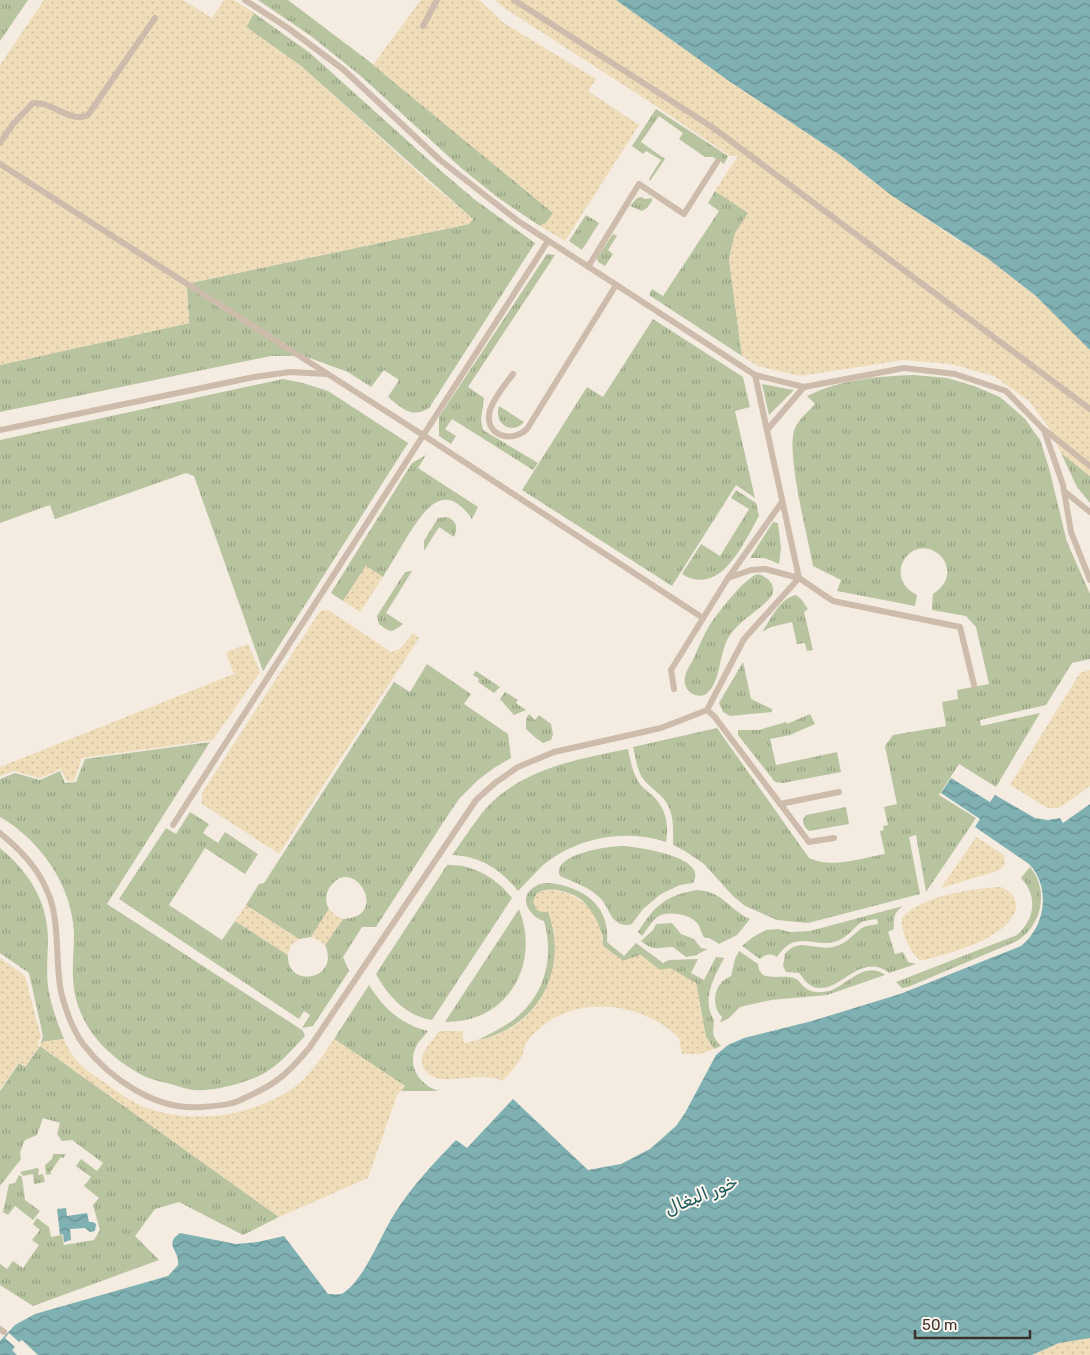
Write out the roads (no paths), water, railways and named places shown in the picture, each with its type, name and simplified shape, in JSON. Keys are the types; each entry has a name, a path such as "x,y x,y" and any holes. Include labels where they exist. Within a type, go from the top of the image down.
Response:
{"lane":[{"path":"246,0 288,28 344,70 440,160 518,221 755,375 804,387 904,368 955,374 1006,391 1044,430 1090,466"},
{"path":"424,26 436,0"},
{"path":"514,0 712,126 1090,409"},
{"path":"0,143 13,124 33,102 40,102 73,116 82,118 88,115 154,18"},
{"path":"588,266 639,184 684,214 717,162"},
{"path":"0,164 423,435 703,618"},
{"path":"173,825 548,241"},
{"path":"513,374 490,411 489,418 495,431 508,437 515,437 527,429 616,285"},
{"path":"0,430 254,377 290,372 328,374"},
{"path":"755,375 799,578"},
{"path":"767,430 804,387"},
{"path":"1044,430 1064,491 1071,532 1090,580"},
{"path":"1064,491 1090,512"},
{"path":"674,688 671,670 728,578 782,502"},
{"path":"728,578 750,570 765,569 799,578 834,601 960,627 974,685"},
{"path":"0,833 20,849 33,866 47,891 54,913 61,993 82,1043 104,1066 130,1088 160,1102 193,1108 232,1103 268,1088 291,1070 310,1047 476,800 495,783 518,767 554,752 661,728 706,710 744,639 799,578"},
{"path":"706,710 714,716 809,842 834,838"},
{"path":"780,804 839,792"}],"water":[{"path":"616,0 1090,0 1090,350 1036,296 987,258 891,195 840,155 729,81"},
{"name":"خور البغال","path":"951,778 990,802 995,795 1035,818 1048,820 1060,818 1063,823 1090,804 1090,1338 1059,1343 1032,1355 0,1355 0,1341 15,1325 35,1314 168,1276 178,1265 177,1255 172,1244 175,1237 180,1233 236,1244 258,1242 284,1236 328,1294 342,1294 354,1284 373,1254 389,1222 424,1175 456,1140 467,1148 513,1099 588,1170 621,1164 650,1149 676,1126 716,1055 728,1045 744,1038 812,1021 900,994 1021,946 1031,936 1040,917 1043,898 1039,880 1029,864 975,827 980,819 941,793"},
{"path":"66,1208 67,1216 87,1213 89,1222 96,1224 95,1231 90,1232 85,1228 70,1229 71,1240 64,1242 63,1234 60,1235 57,1209"}]}
